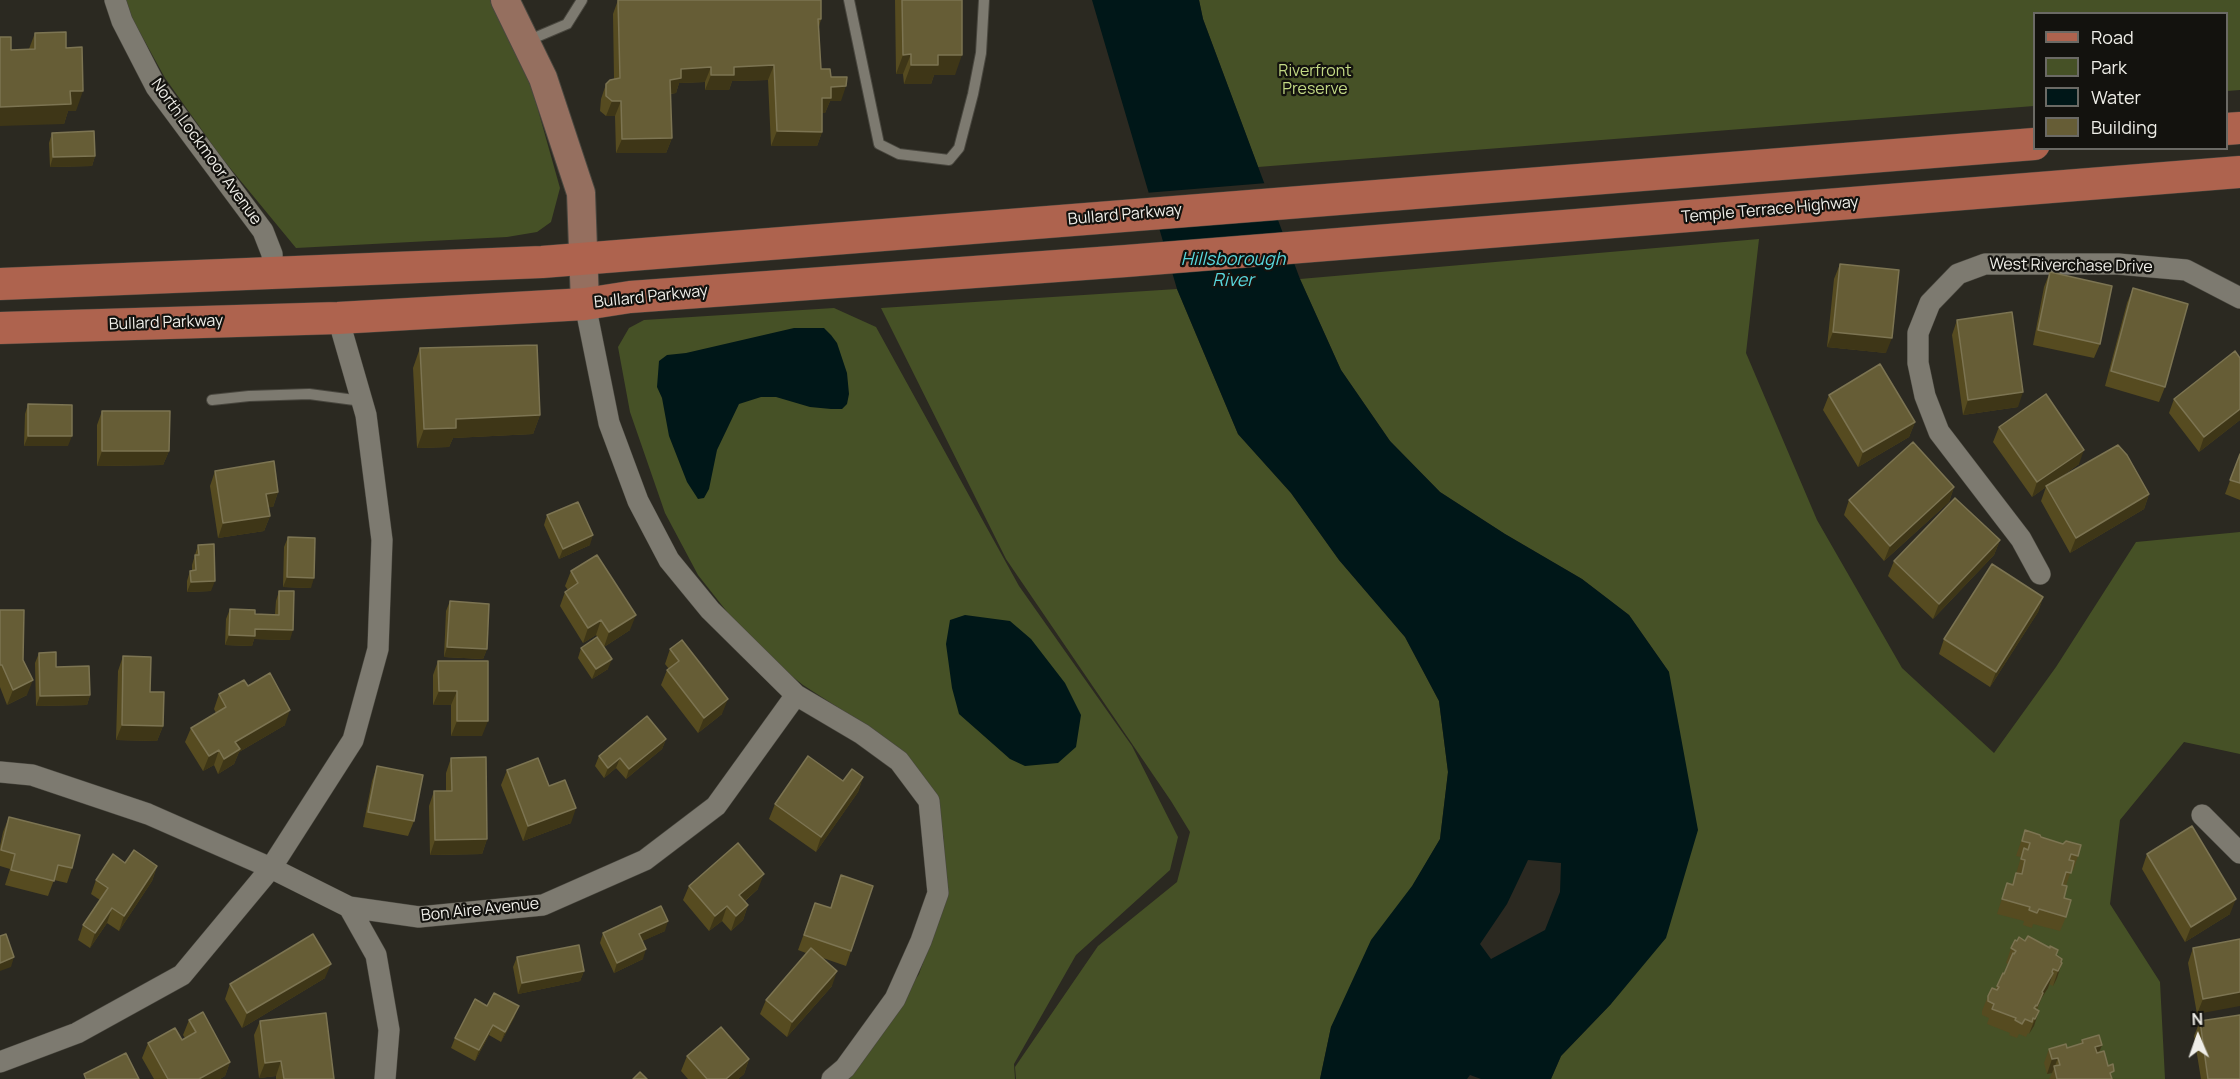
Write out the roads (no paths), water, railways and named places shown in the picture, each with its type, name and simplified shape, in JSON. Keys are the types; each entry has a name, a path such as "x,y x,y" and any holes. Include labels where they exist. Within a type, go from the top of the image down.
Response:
{"main road":[{"name":"Bullard Parkway","path":"0,284 530,262 2033,144"},
{"name":"Temple Terrace Highway","path":"1300,247 2240,172"},
{"name":"Bullard Parkway","path":"0,328 338,318 585,304 630,297 1300,247"}],"street":[{"name":"North Lockmoor Avenue","path":"115,0 122,21 156,87 263,231 272,254 273,273"},
{"path":"505,0 543,78 581,193 585,304 609,423 638,501 669,560 710,610 796,695 862,734 899,761 929,801 938,892 921,941 895,999 845,1068 832,1079"},
{"name":"West Riverchase Drive","path":"2040,574 2021,539 1939,432 1925,396 1917,363 1918,333 1930,303 1958,274 1985,264 2118,264 2186,270 2240,298"},
{"path":"0,1062 77,1033 182,975 272,868 353,740 378,649 382,540 366,415 338,318"},
{"name":"Bon Aire Avenue","path":"0,772 32,775 148,814 272,868 349,907 419,918 543,905 645,860 717,806 796,695"},
{"path":"2202,815 2240,853"},
{"path":"349,907 376,955 389,1030 385,1079"}],"lane":[{"path":"525,42 567,24 582,0"},
{"path":"849,0 879,144 899,154 949,160 959,148 973,94 981,53 984,0"},
{"path":"212,400 309,394 362,401"}],"water":[{"name":"Hillsborough River","path":"1092,0 1199,0 1203,19 1300,279 1341,370 1390,441 1440,492 1505,534 1582,579 1629,615 1669,672 1698,830 1666,938 1611,1004 1561,1056 1551,1079 1481,1079 1470,1075 1467,1079 1320,1079 1331,1027 1371,940 1412,886 1440,839 1448,772 1439,701 1405,637 1339,560 1291,493 1238,434 1177,289","holes":["1528,860 1561,863 1560,892 1545,930 1491,959 1480,944 1507,904"]},
{"path":"794,328 824,328 837,343 847,373 849,394 847,404 842,409 831,409 810,407 776,397 761,397 739,404 717,450 709,489 704,498 698,499 687,482 669,436 662,398 657,387 659,361 667,355 686,353"},
{"path":"965,615 1010,621 1031,639 1065,683 1081,715 1076,747 1058,763 1025,766 1010,759 959,714 952,688 946,644 950,620"}],"park label":[{"name":"Riverfront Preserve","path":"1315,81"}]}
